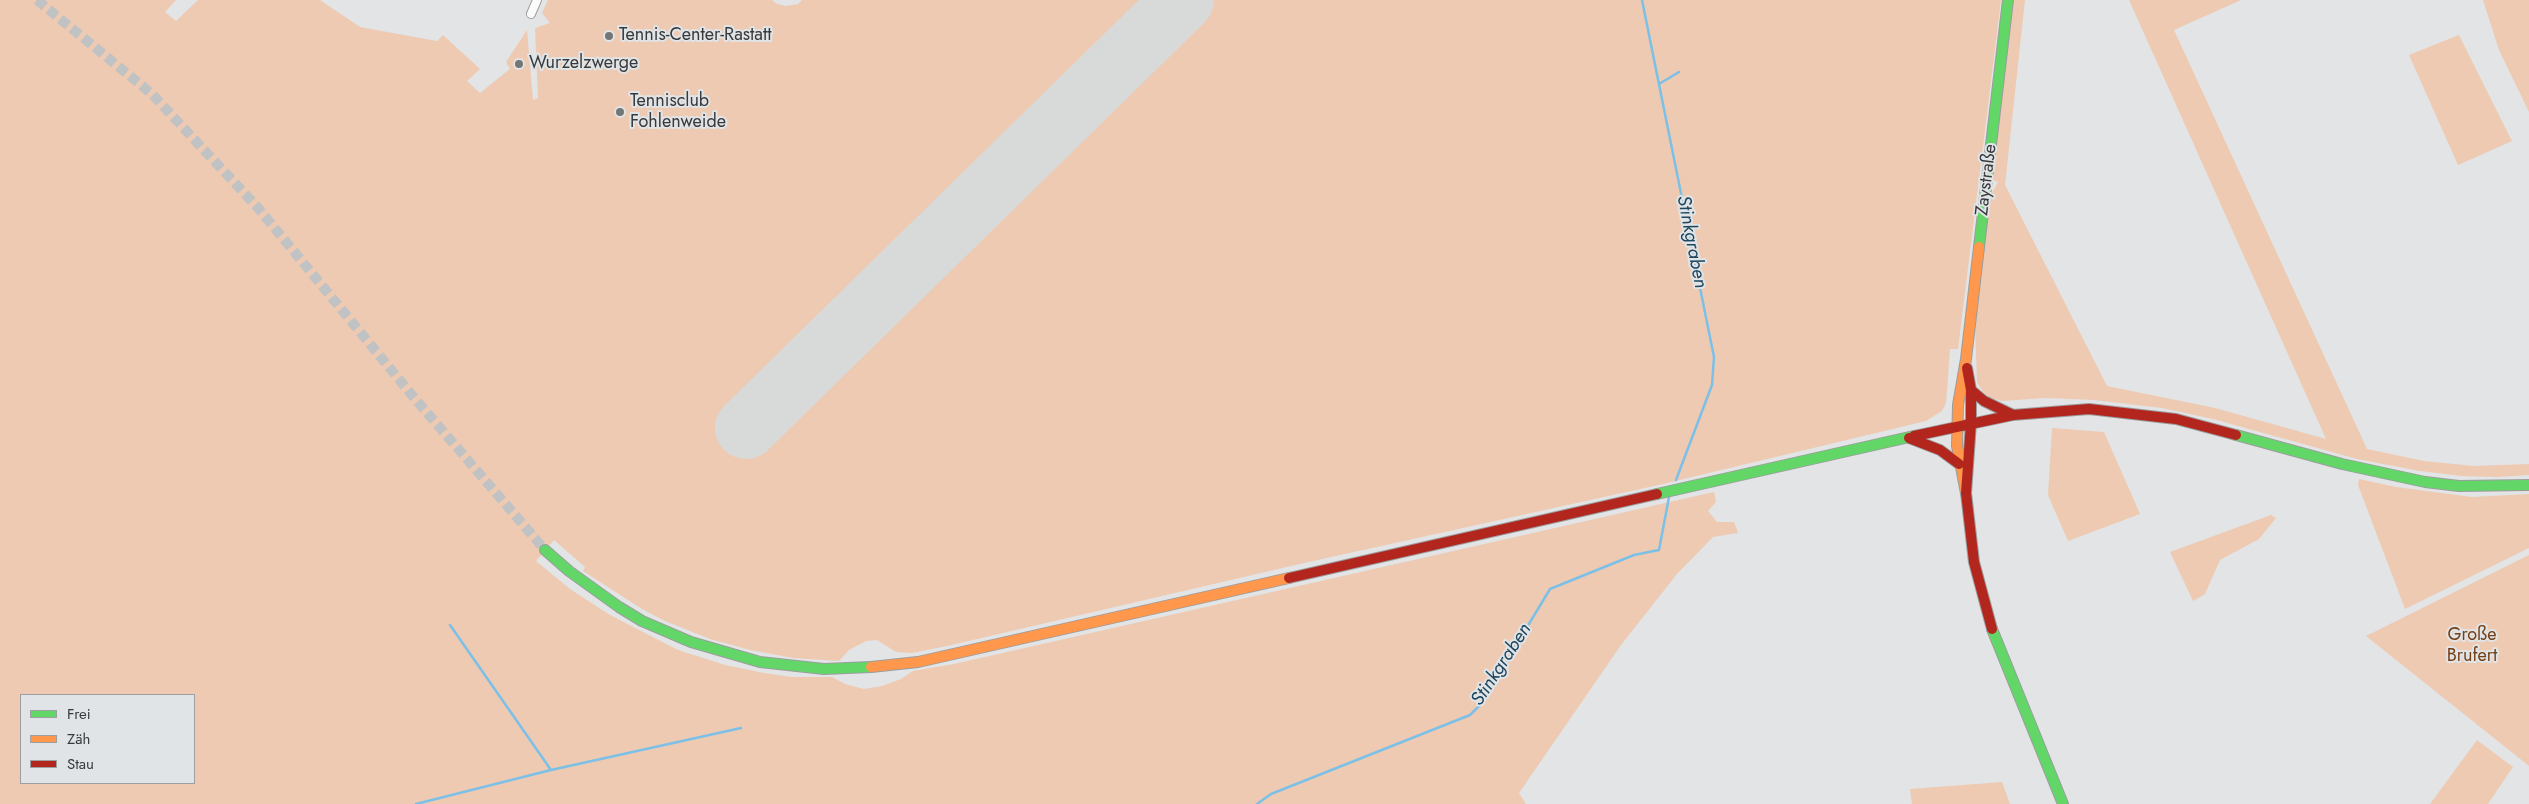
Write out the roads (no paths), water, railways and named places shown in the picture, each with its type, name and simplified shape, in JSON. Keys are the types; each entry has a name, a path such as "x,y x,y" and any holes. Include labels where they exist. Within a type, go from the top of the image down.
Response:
{"main road":[{"name":"Zaystraße","path":"1966,493 1959,464 1957,426 1960,390 1966,359 2008,0"},
{"name":"Zaystraße","path":"1966,359 1971,390 1971,423 1966,493"},
{"path":"1971,390 1984,401 2013,415"},
{"path":"545,550 582,581 619,607 649,624 691,642 726,654 775,664 824,669 886,667 943,656 1908,437 2013,415 2089,409 2130,412 2204,426 2342,464 2426,482 2478,486 2529,485"},
{"path":"1908,437 1940,450 1959,464"},
{"path":"1966,493 1970,538 1987,615 2063,804"}],"street":[{"path":"531,14 537,0"}],"waterway":[{"name":"Stinkgraben","path":"1642,0 1714,357 1712,385 1676,480"},
{"path":"1659,84 1679,72"},
{"name":"Stinkgraben","path":"1257,804 1271,794 1470,715 1480,705 1550,589 1634,555 1659,550 1669,497"},
{"path":"450,625 551,770"},
{"path":"416,804 551,770 741,728"}],"tunnel":[{"path":"37,0 152,94 259,209 411,394 545,550"}],"place":[{"name":"Tennis-Center-Rastatt","path":"609,36"},
{"name":"Wurzelzwerge","path":"519,64"},
{"name":"Tennisclub Fohlenweide","path":"620,112"}],"park label":[{"name":"Große Brufert","path":"2472,646"}]}
